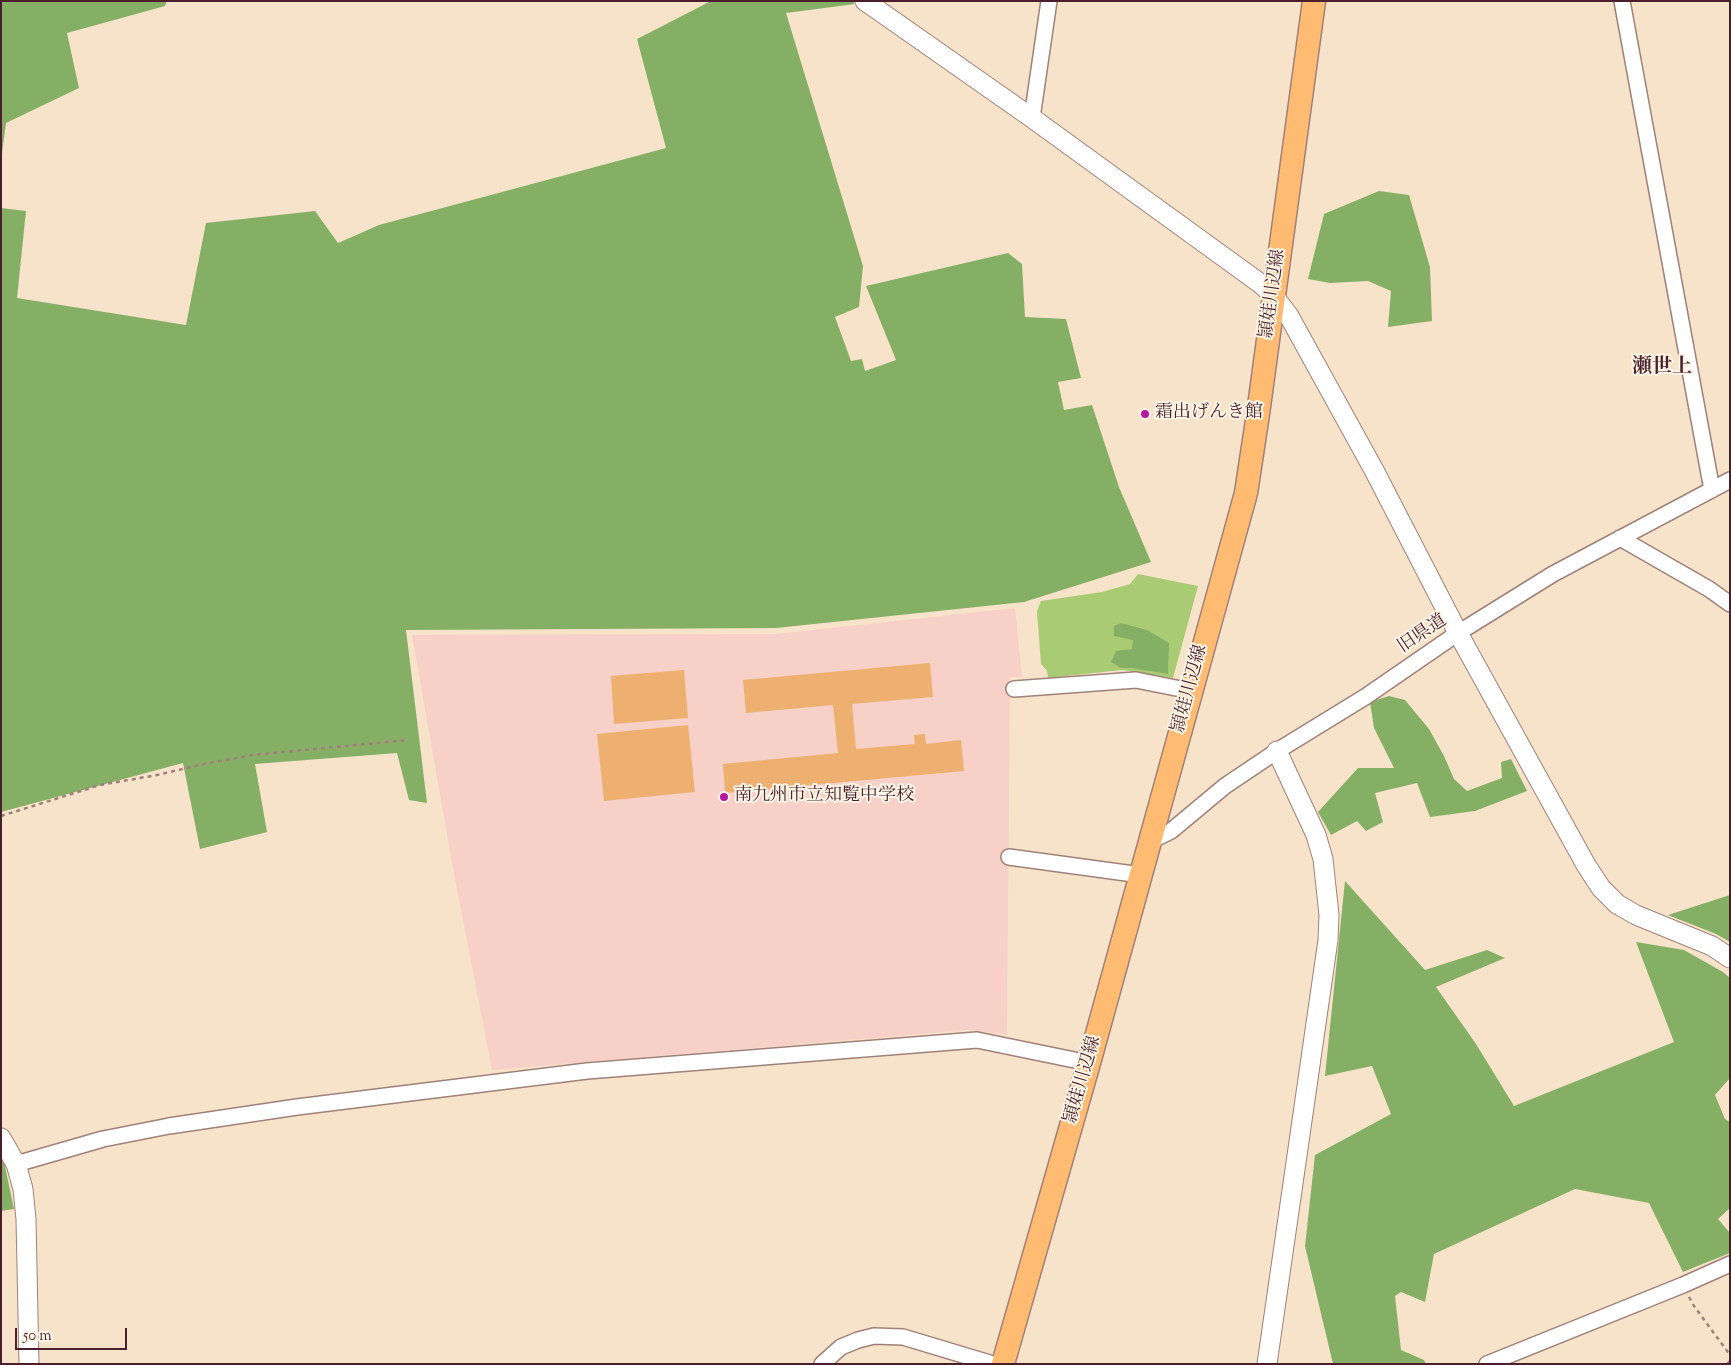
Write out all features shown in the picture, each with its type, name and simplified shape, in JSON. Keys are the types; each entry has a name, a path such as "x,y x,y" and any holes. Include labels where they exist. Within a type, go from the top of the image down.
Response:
{"main road":[{"name":"頴娃川辺線","path":"1002,1364 1089,1063 1246,492 1314,1"}],"street":[{"path":"865,1 1032,118 1261,284 1274,296 1289,316 1371,464 1458,633 1581,856 1601,888 1617,904 1712,946 1730,958"},
{"path":"1032,118 1049,1"},
{"path":"1622,1 1712,490"},
{"name":"旧県道","path":"1150,841 1171,831 1225,786 1277,751 1365,697 1458,633 1553,574 1730,480"},
{"path":"1620,538 1730,604"},
{"path":"1014,689 1136,680 1191,691"},
{"path":"1267,1364 1328,940 1329,915 1323,859 1316,835 1277,751"},
{"path":"1008,858 1141,875"},
{"path":"16,1164 103,1139 168,1126 297,1107 587,1071 977,1040 1089,1063"},
{"path":"1,1138 16,1164 23,1189 26,1219 29,1364"},
{"path":"1487,1364 1683,1285 1730,1264"},
{"path":"822,1364 841,1347 858,1340 874,1336 884,1336 903,1337 993,1364"}],"path":[{"path":"1,816 100,785 252,755 408,740"},
{"path":"1683,1285 1694,1306 1730,1355"}],"shaded area":[{"name":"南九州市立知覧中学校","path":"1015,608 1022,677 1010,677 1007,1035 969,1030 492,1070 452,863 412,635 776,634"}],"green space":[{"path":"1,1 167,1 165,6 67,33 79,88 6,123 1,161"},
{"path":"711,1 852,1 855,4 786,13 863,266 859,307 835,317 851,361 862,359 865,371 896,360 866,286 1008,253 1022,264 1025,317 1066,319 1081,378 1058,382 1064,410 1092,405 1119,487 1151,562 1024,602 776,628 406,630 427,803 409,800 397,753 255,764 267,832 200,849 183,763 1,812 1,208 26,211 17,298 186,325 206,223 315,211 338,243 379,225 666,148 637,39"},
{"path":"1379,191 1409,195 1430,267 1432,321 1388,327 1391,291 1368,281 1330,283 1308,279 1324,214"},
{"path":"1138,574 1198,586 1173,678 1122,670 1048,678 1047,671 1041,664 1037,611 1041,601 1102,592 1130,584"},
{"path":"1121,623 1147,630 1169,643 1168,674 1121,668 1111,662 1116,651 1132,649 1133,640 1114,636 1114,626"},
{"path":"1389,696 1405,700 1429,729 1454,779 1467,791 1502,778 1501,762 1511,759 1527,791 1475,811 1430,817 1417,783 1375,793 1383,822 1366,831 1357,821 1331,835 1318,812 1358,768 1394,768 1374,728 1370,702"},
{"path":"1345,881 1425,970 1487,950 1505,958 1436,987 1476,1044 1514,1106 1674,1042 1636,942 1684,950 1730,978 1730,1078 1715,1095 1725,1119 1730,1122 1730,1208 1718,1219 1730,1233 1730,1253 1683,1272 1649,1203 1575,1189 1434,1254 1425,1302 1401,1292 1395,1296 1401,1350 1424,1360 1426,1364 1333,1364 1305,1246 1315,1155 1391,1114 1372,1066 1325,1076"},
{"path":"1730,895 1730,942 1716,934 1668,915"},
{"path":"1,1157 3,1157 14,1209 1,1211"}],"building":[{"path":"930,663 933,697 852,704 856,749 915,744 914,735 925,734 926,744 961,740 964,771 725,793 723,764 838,753 833,705 746,713 743,680"},
{"path":"684,670 688,718 614,724 611,676"},
{"path":"688,725 695,792 604,801 597,734"}],"place":[{"name":"霜出げんき館","path":"1145,414"},
{"name":"南九州市立知覧中学校","path":"724,797"}],"district":[{"name":"瀬世上","path":"1662,369"}]}
